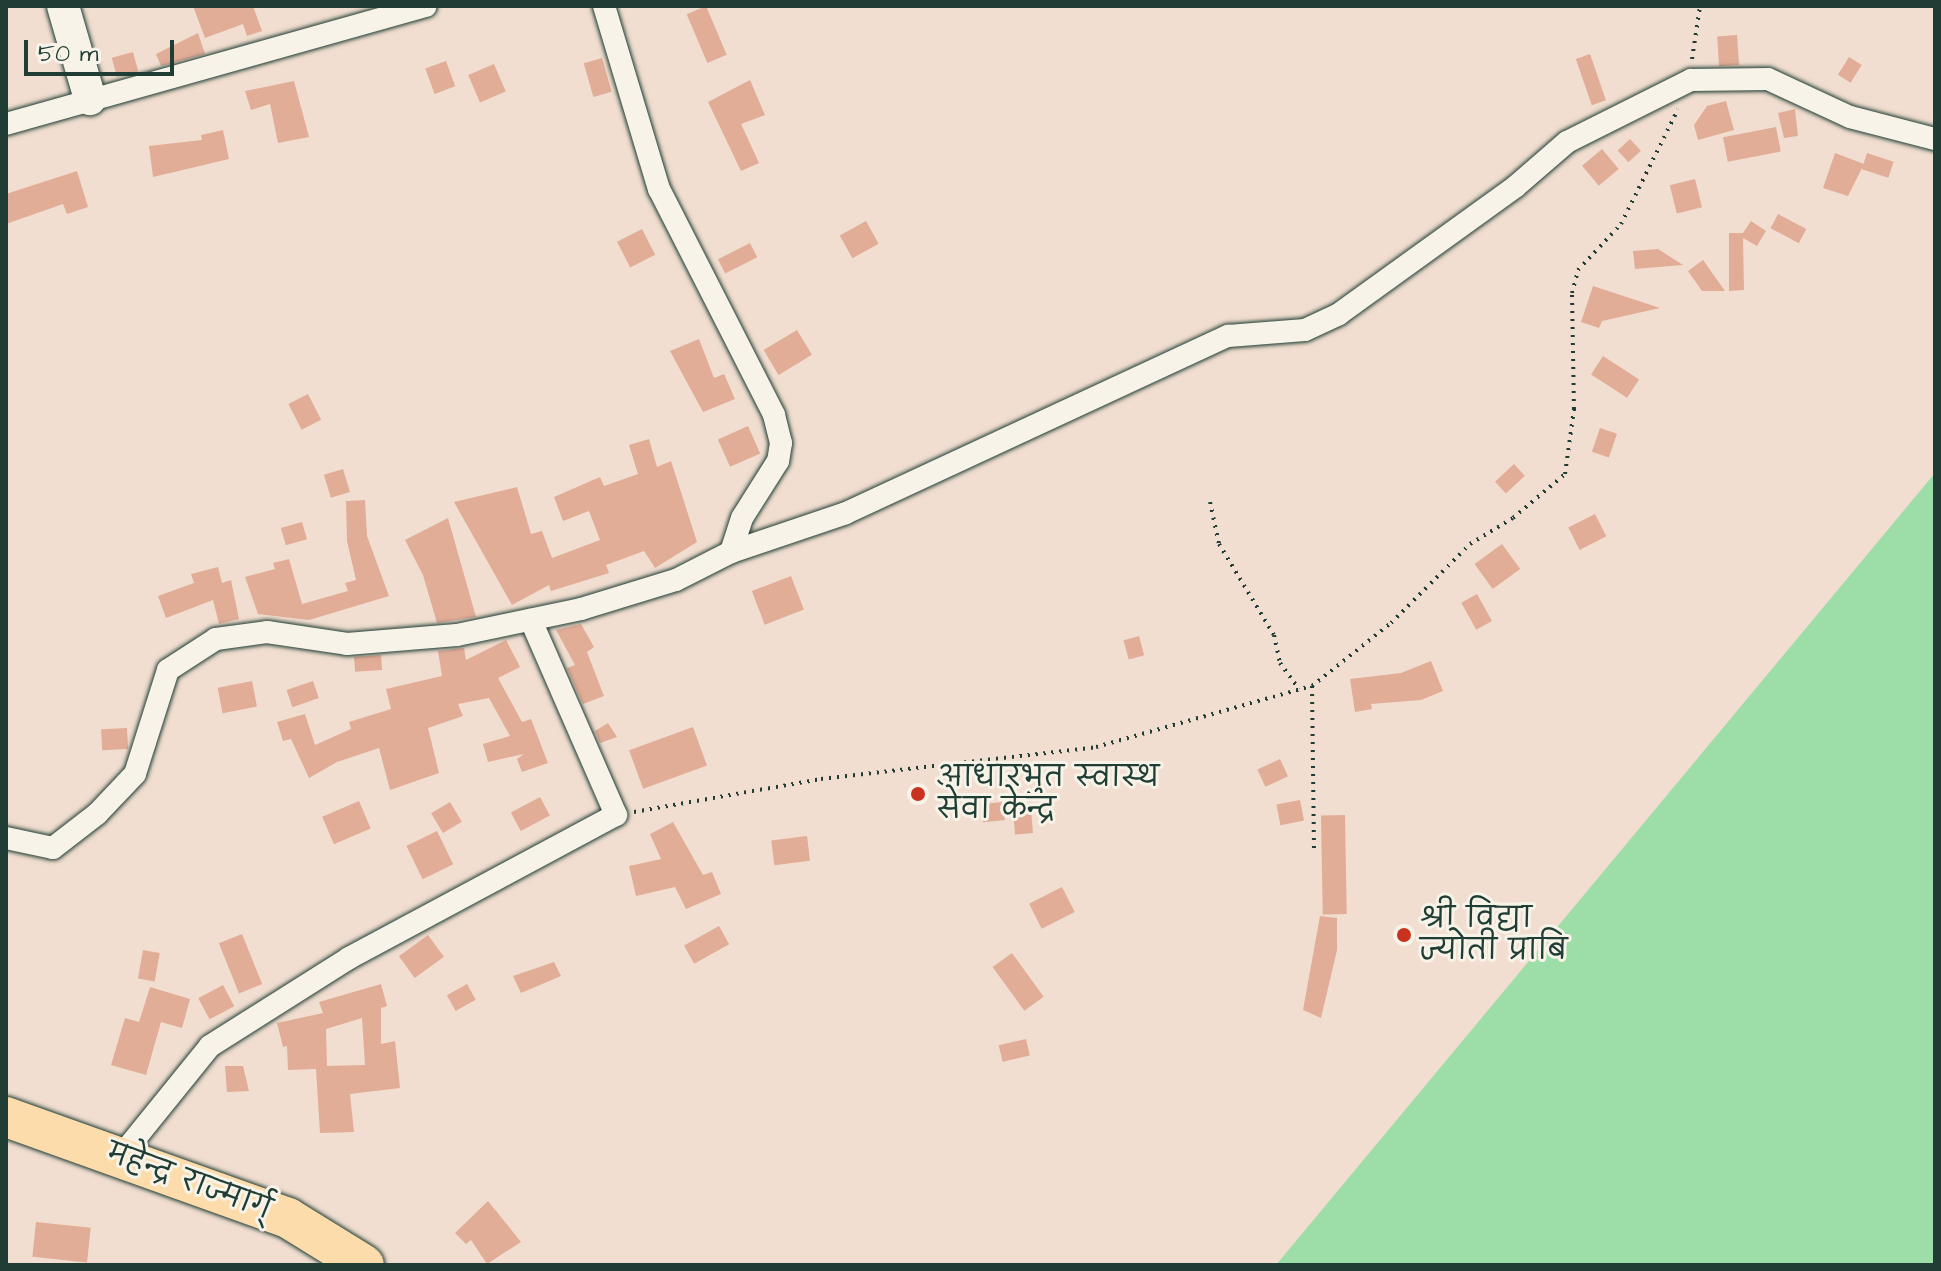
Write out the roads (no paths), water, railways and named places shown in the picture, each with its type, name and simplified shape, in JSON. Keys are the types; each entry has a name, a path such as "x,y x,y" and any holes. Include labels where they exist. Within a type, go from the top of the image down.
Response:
{"highway":[{"name":"महेन्द्र राज्मार्ग्","path":"6,1117 288,1218 364,1265"}],"street":[{"path":"63,6 90,99"},
{"path":"6,124 426,6"},
{"path":"604,6 659,189 774,415 781,443 778,461 742,518 731,552"},
{"path":"6,838 53,848 97,814 135,774 168,670 216,639 267,632 347,644 457,635 531,620 676,580 731,552 846,513 1228,336 1305,330 1339,314 1515,187 1567,142 1691,80 1768,79 1850,117 1935,139"},
{"path":"121,1156 210,1046 349,958 616,815 531,620"}],"place":[{"name":"आधारभुत स्वास्थ सेवा केन्द्र","path":"918,794"},
{"name":"श्री विद्या ज्योती प्राबि","path":"1404,935"}]}
